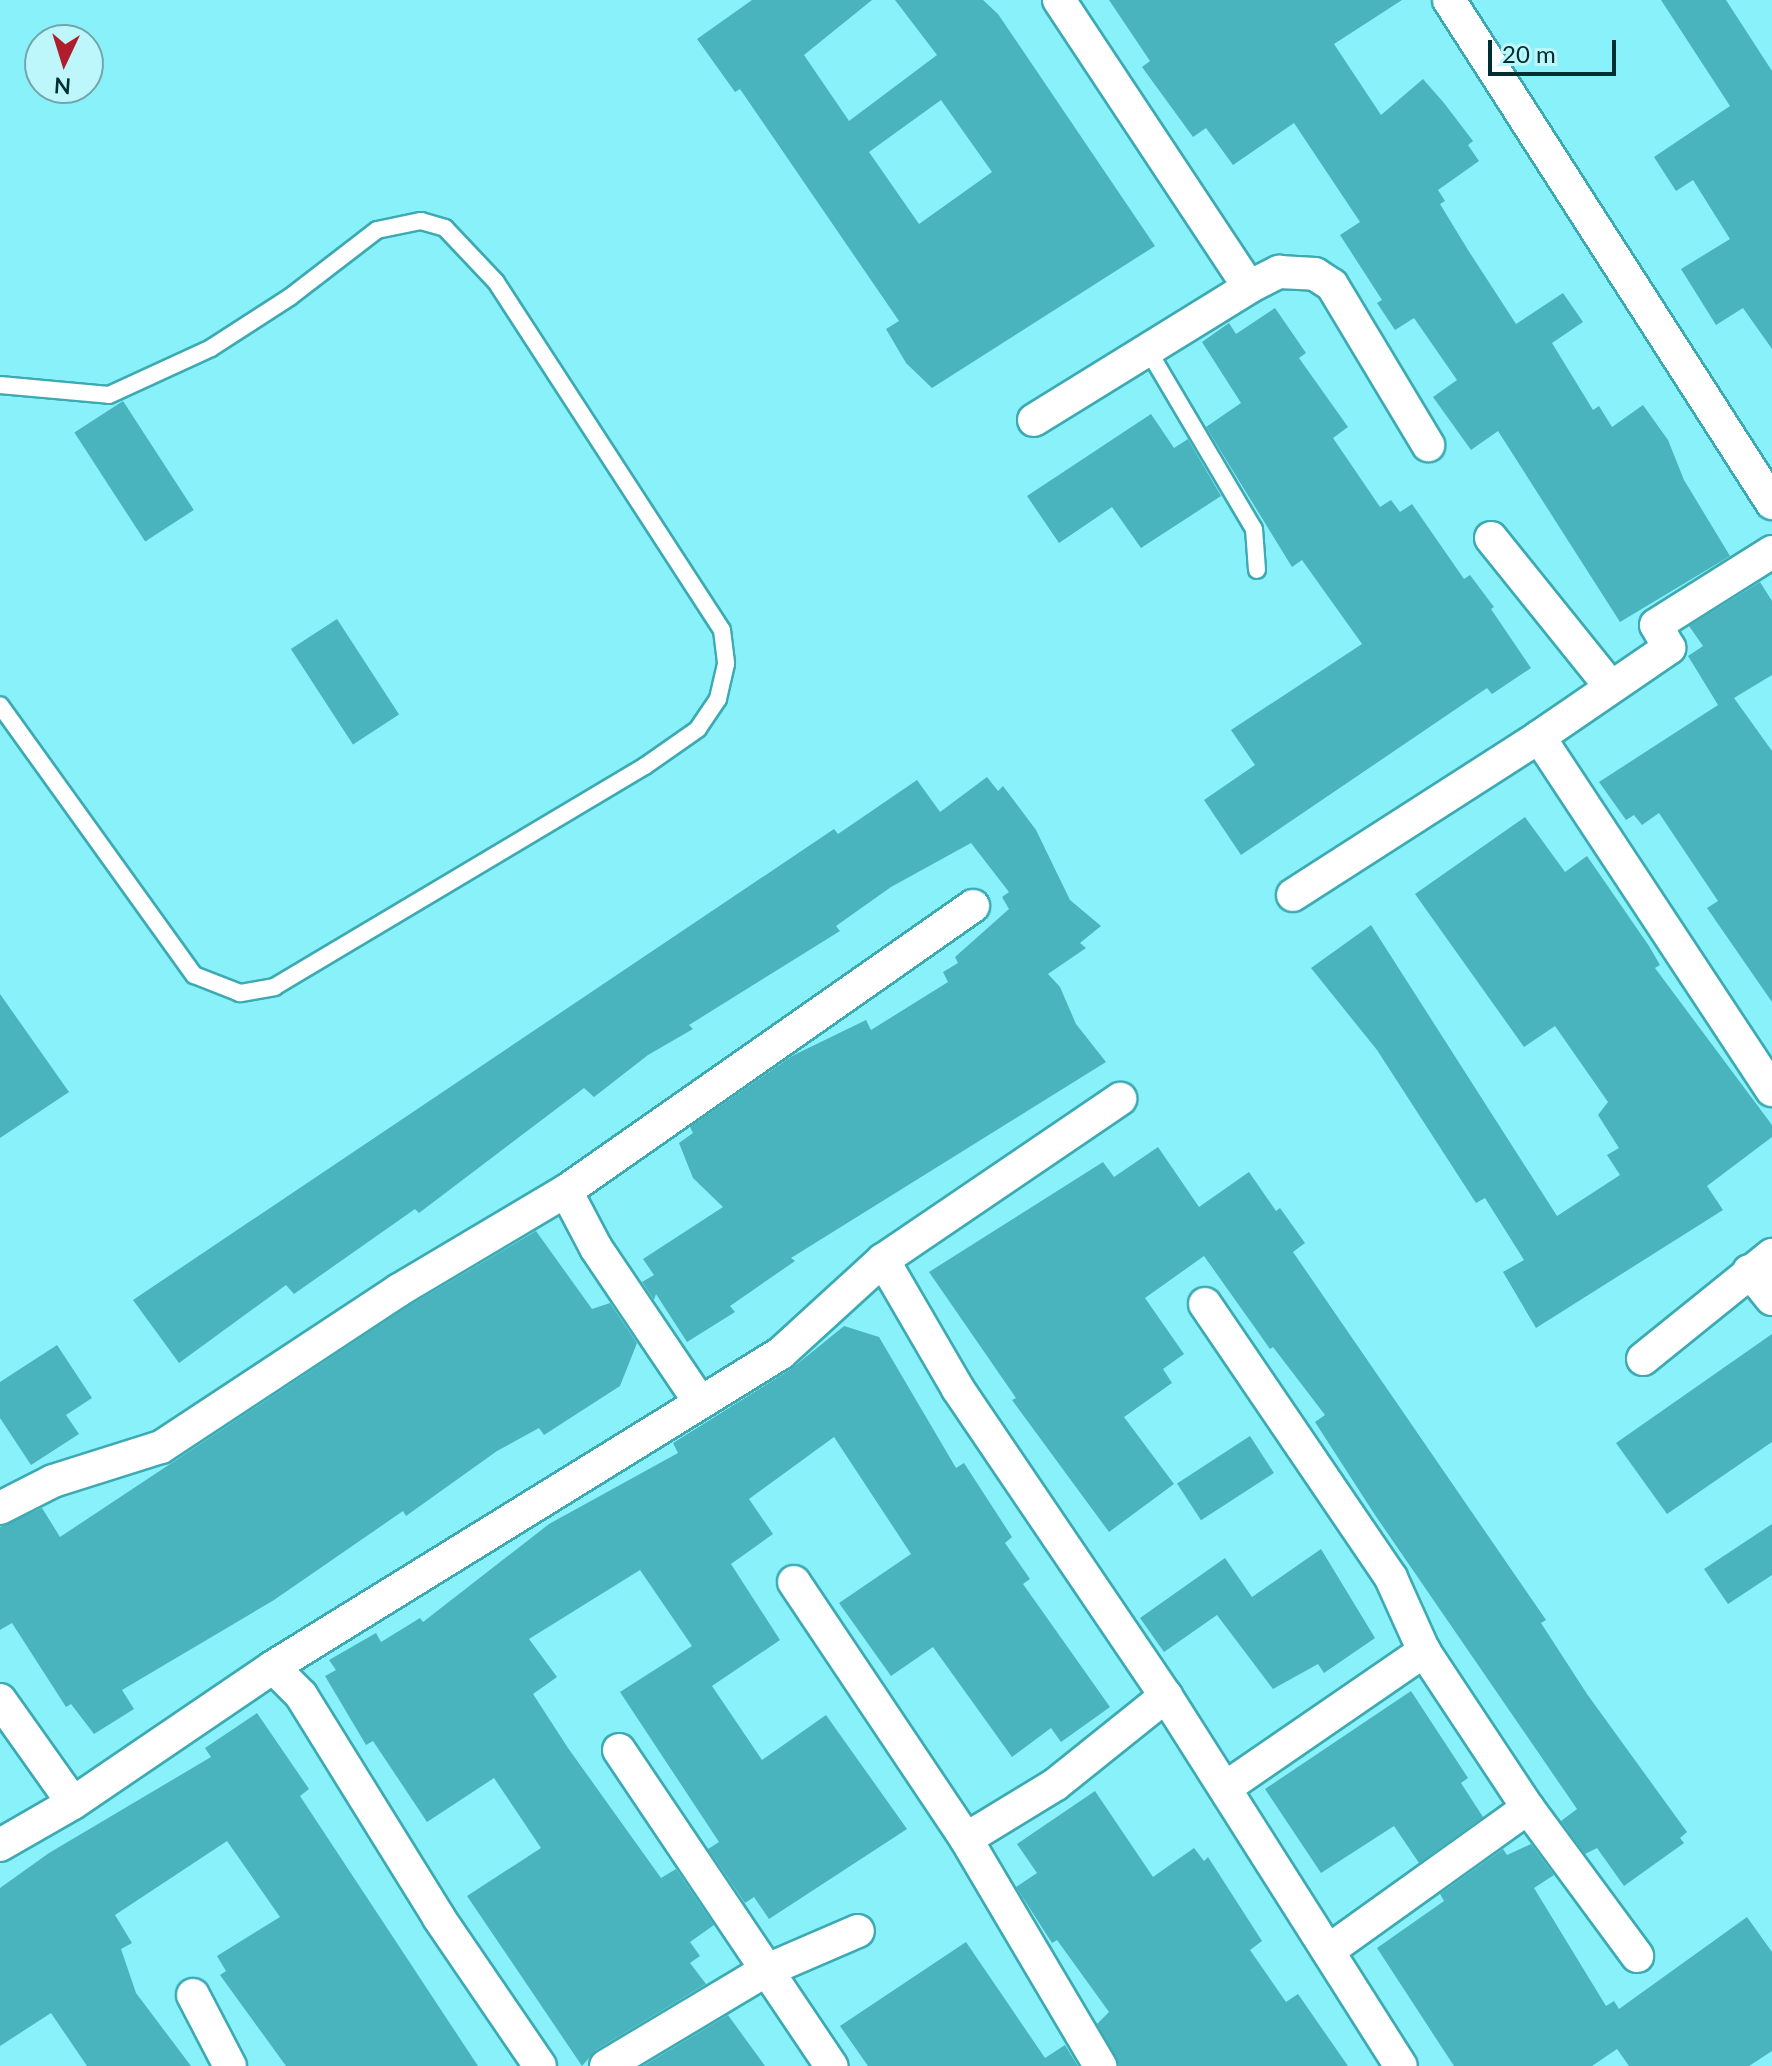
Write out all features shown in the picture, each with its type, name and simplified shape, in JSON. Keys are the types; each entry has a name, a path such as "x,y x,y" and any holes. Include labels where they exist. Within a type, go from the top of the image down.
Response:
{"street":[{"path":"1059,0 1249,287"},
{"path":"1449,0 1772,503"},
{"path":"1034,420 1249,287 1279,272 1315,274 1332,285 1428,445"},
{"path":"1491,538 1610,686"},
{"path":"1293,895 1539,737 1669,648 1656,625 1772,552"},
{"path":"1539,737 1772,1090"},
{"path":"0,1508 53,1481 161,1447 399,1290 566,1191 973,906"},
{"path":"0,1845 73,1803 273,1667 781,1353 883,1260 1120,1099"},
{"path":"566,1191 619,1285 700,1402"},
{"path":"883,1260 958,1389 1166,1696 1401,2066"},
{"path":"1643,1359 1760,1263 1772,1299"},
{"path":"1205,1304 1391,1578 1424,1651 1528,1808 1637,1956"},
{"path":"794,1582 966,1839 1100,2066"},
{"path":"1225,1788 1424,1651"},
{"path":"273,1667 301,1695 439,1918 540,2066"},
{"path":"966,1839 1056,1784 1166,1696"},
{"path":"0,1700 73,1803"},
{"path":"619,1750 831,2066"},
{"path":"1328,1951 1528,1808"},
{"path":"606,2066 765,1971 858,1931"},
{"path":"193,1995 230,2066"}],"lane":[{"path":"0,385 109,395 211,348 290,297 377,230 421,221 445,228 496,282 722,630 726,664 718,699 698,729 645,766 275,987 240,993 194,975 0,705"},
{"path":"1148,350 1254,529 1257,570"}],"building":[{"path":"752,0 872,0 804,55 849,121 937,55 895,0 983,0 998,14 1155,246 932,388 906,363 886,329 899,321 740,89 735,92 697,39","holes":["941,100 992,172 919,224 869,152"]},
{"path":"1109,0 1402,0 1334,44 1381,115 1423,79 1444,103 1473,141 1468,145 1479,161 1438,190 1445,201 1440,204 1468,250 1516,324 1563,293 1583,322 1552,343 1593,410 1599,406 1612,427 1643,405 1668,440 1684,480 1730,556 1620,622 1498,431 1471,450 1433,397 1457,380 1414,318 1395,330 1377,303 1382,300 1340,235 1360,222 1294,123 1233,165 1206,128 1193,137 1142,67 1150,61"},
{"path":"1661,0 1726,0 1772,71 1772,349 1743,308 1716,325 1681,269 1730,239 1693,180 1676,191 1654,157 1730,106"},
{"path":"1275,308 1306,353 1299,358 1348,427 1333,438 1380,507 1391,500 1400,512 1412,504 1464,579 1470,575 1494,607 1491,609 1531,668 1492,694 1487,688 1241,855 1204,800 1255,765 1231,730 1362,644 1302,560 1292,567 1206,427 1241,403 1202,342 1229,323 1236,334"},
{"path":"123,401 194,510 145,542 74,433"},
{"path":"1151,414 1174,448 1188,439 1221,496 1141,548 1112,507 1059,543 1027,496"},
{"path":"1760,582 1772,601 1772,675 1734,698 1772,751 1772,1002 1707,908 1718,901 1659,813 1642,825 1634,815 1626,820 1599,782 1718,705 1688,656 1703,646 1689,626"},
{"path":"337,619 399,715 353,745 291,649"},
{"path":"987,777 998,791 1003,786 1036,830 1070,900 1101,926 1080,943 1086,948 1048,974 1060,987 1076,1024 1106,1062 791,1258 795,1261 730,1306 735,1312 687,1342 656,1294 654,1300 642,1282 654,1275 643,1259 723,1207 693,1178 679,1143 693,1133 690,1127 792,1056 866,1020 871,1030 948,982 943,972 958,963 955,957 1009,909 1002,897 1009,892 971,843 891,887 836,926 840,931 689,1025 693,1029 648,1055 594,1097 584,1088 419,1213 415,1209 294,1294 286,1285 179,1363 133,1300 834,829 838,834 917,780 940,812"},
{"path":"1525,817 1565,872 1587,856 1649,946 1660,965 1655,968 1772,1125 1772,1137 1707,1186 1723,1210 1536,1328 1503,1272 1524,1260 1485,1198 1476,1203 1377,1050 1311,968 1371,925 1557,1216 1620,1175 1607,1155 1619,1148 1598,1115 1608,1102 1555,1026 1524,1047 1415,894"},
{"path":"0,994 69,1092 0,1138"},
{"path":"1158,1147 1199,1207 1249,1172 1276,1211 1280,1208 1305,1243 1293,1252 1546,1620 1541,1623 1587,1694 1687,1832 1680,1838 1684,1843 1624,1886 1597,1848 1585,1854 1561,1821 1577,1809 1375,1515 1315,1422 1325,1415 1273,1347 1270,1349 1204,1256 1145,1298 1184,1354 1163,1369 1172,1383 1124,1417 1174,1484 1109,1532 1012,1400 1016,1398 929,1272 1103,1162 1114,1177"},
{"path":"536,1231 592,1309 610,1303 637,1343 620,1386 544,1435 539,1428 497,1451 406,1516 403,1511 274,1600 122,1690 134,1709 94,1734 71,1704 66,1707 12,1623 0,1630 0,1527 42,1508 60,1537 407,1307"},
{"path":"844,1326 879,1337 956,1468 964,1463 1012,1537 1005,1543 1030,1579 1023,1584 1110,1707 1061,1742 1051,1728 1012,1757 933,1647 891,1676 839,1603 911,1554 834,1437 749,1499 773,1534 731,1564 780,1640 712,1686 762,1760 826,1715 907,1829 769,1919 754,1897 745,1903 708,1849 719,1842 620,1692 692,1646 640,1570 529,1639 557,1677 533,1694 661,1878 676,1869 714,1925 690,1942 700,1956 690,1963 706,1984 596,2050 582,2066 467,1896 541,1848 494,1778 427,1822 373,1741 366,1745 325,1676 336,1670 329,1660 376,1633 381,1642 420,1618 423,1622 549,1524 678,1453 673,1443 791,1369"},
{"path":"1772,1334 1772,1442 1667,1514 1616,1443"},
{"path":"57,1345 92,1398 66,1415 79,1434 31,1465 0,1418 0,1382"},
{"path":"1250,1436 1274,1473 1201,1520 1177,1483"},
{"path":"1772,1524 1772,1575 1728,1604 1704,1569"},
{"path":"1321,1549 1375,1638 1324,1673 1318,1664 1273,1689 1217,1615 1164,1652 1140,1618 1225,1558 1252,1597"},
{"path":"1411,1691 1468,1778 1461,1783 1483,1817 1419,1863 1394,1826 1321,1873 1265,1789"},
{"path":"257,1713 309,1789 300,1796 478,2066 286,2066 220,1975 226,1971 217,1956 280,1917 227,1841 115,1915 132,1943 121,1949 136,1993 191,2066 87,2066 51,2013 0,2046 0,1888 49,1853 211,1757 205,1748"},
{"path":"1095,1791 1153,1877 1194,1848 1204,1861 1208,1857 1262,1941 1250,1950 1286,2002 1298,1994 1348,2066 1119,2066 1097,2024 1109,2012 1057,1940 1052,1943 1016,1887 1037,1873 1017,1844"},
{"path":"1531,1844 1554,1875 1534,1888 1606,2006 1614,2001 1619,2009 1747,1917 1772,1952 1772,2051 1749,2066 1629,2066 1617,2049 1592,2066 1454,2066 1377,1948 1444,1901 1440,1894 1503,1849 1507,1855"},
{"path":"966,1942 1045,2058 1065,2045 1078,2066 868,2066 840,2026"},
{"path":"728,2015 765,2066 643,2066"}]}
